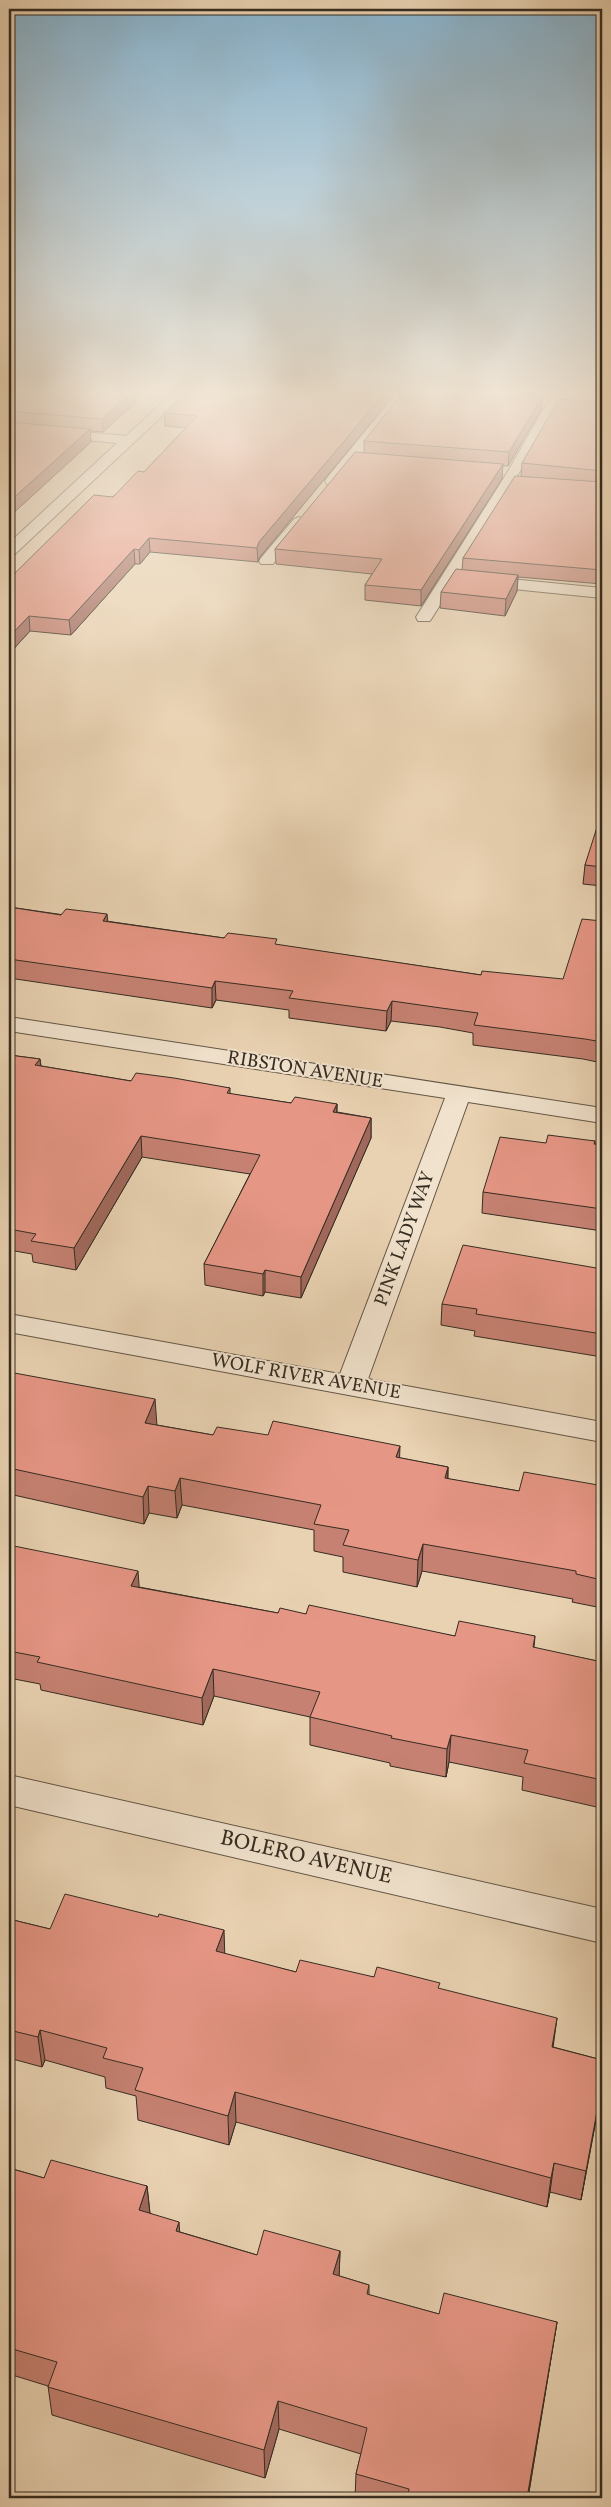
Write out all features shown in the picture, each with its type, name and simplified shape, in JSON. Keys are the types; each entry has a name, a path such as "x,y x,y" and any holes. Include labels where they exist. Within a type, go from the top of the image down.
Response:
{"street":[{"path":"9,551 15,539 53,506"},
{"path":"424,617 494,506"},
{"path":"267,561 308,510"},
{"path":"449,578 602,593"},
{"name":"RIBSTON AVENUE","path":"9,1024 602,1115"},
{"name":"PINK LADY WAY","path":"352,1384 459,1094"},
{"name":"WOLF RIVER AVENUE","path":"9,1323 352,1384 602,1432"},
{"name":"BOLERO AVENUE","path":"9,1790 602,1926"}],"building":[{"path":"83,506 289,506 259,542 257,548 149,538 139,550 134,549 69,620 29,616 9,637 9,579"},
{"path":"310,506 476,506 421,590 365,585 382,559 275,549"},
{"path":"496,506 602,506 602,570 463,558"},
{"path":"456,569 518,575 506,599 441,592"},
{"path":"598,824 602,824 602,867 585,865"},
{"path":"9,907 61,915 66,909 107,914 103,921 224,938 228,933 277,939 275,944 481,975 482,971 563,979 582,919 602,921 602,971 598,987 602,987 602,1042 474,1025 478,1013 392,1001 387,1011 289,998 293,991 215,981 212,988 9,959"},
{"path":"9,1055 40,1059 35,1065 131,1081 136,1073 230,1088 227,1093 291,1103 295,1097 337,1104 333,1112 371,1118 301,1277 265,1270 263,1274 204,1264 260,1155 141,1136 74,1248 31,1241 36,1234 9,1229"},
{"path":"548,1135 595,1141 594,1144 602,1145 602,1209 483,1192 500,1137 546,1143"},
{"path":"463,1245 602,1269 602,1334 476,1314 477,1309 442,1304"},
{"path":"9,1372 155,1399 145,1423 213,1435 217,1427 268,1435 273,1421 400,1446 396,1457 448,1467 445,1478 519,1491 524,1472 598,1485 599,1481 602,1482 602,1580 576,1574 576,1571 423,1544 418,1560 343,1545 349,1530 314,1524 321,1505 180,1478 175,1491 148,1486 143,1497 9,1468"},
{"path":"9,1545 138,1571 131,1586 278,1613 280,1608 306,1614 309,1605 455,1636 459,1621 535,1636 533,1647 602,1662 602,1780 524,1763 528,1750 451,1735 447,1749 391,1738 392,1736 310,1717 320,1692 213,1669 202,1698 37,1662 40,1657 9,1651"},
{"path":"65,1894 158,1917 159,1914 224,1930 216,1951 296,1972 300,1960 374,1977 377,1967 440,1983 438,1988 557,2018 552,2047 602,2060 602,2084 586,2171 554,2163 551,2178 235,2092 228,2116 135,2090 143,2068 103,2058 107,2048 40,2030 38,2037 9,2030 9,1919 50,1929"},
{"path":"51,2160 147,2186 139,2210 179,2222 176,2231 257,2255 264,2230 340,2251 333,2274 369,2285 367,2294 439,2314 444,2293 557,2322 527,2498 408,2498 409,2489 356,2474 367,2428 278,2401 264,2450 48,2387 57,2362 9,2348 9,2168 44,2178"}]}
